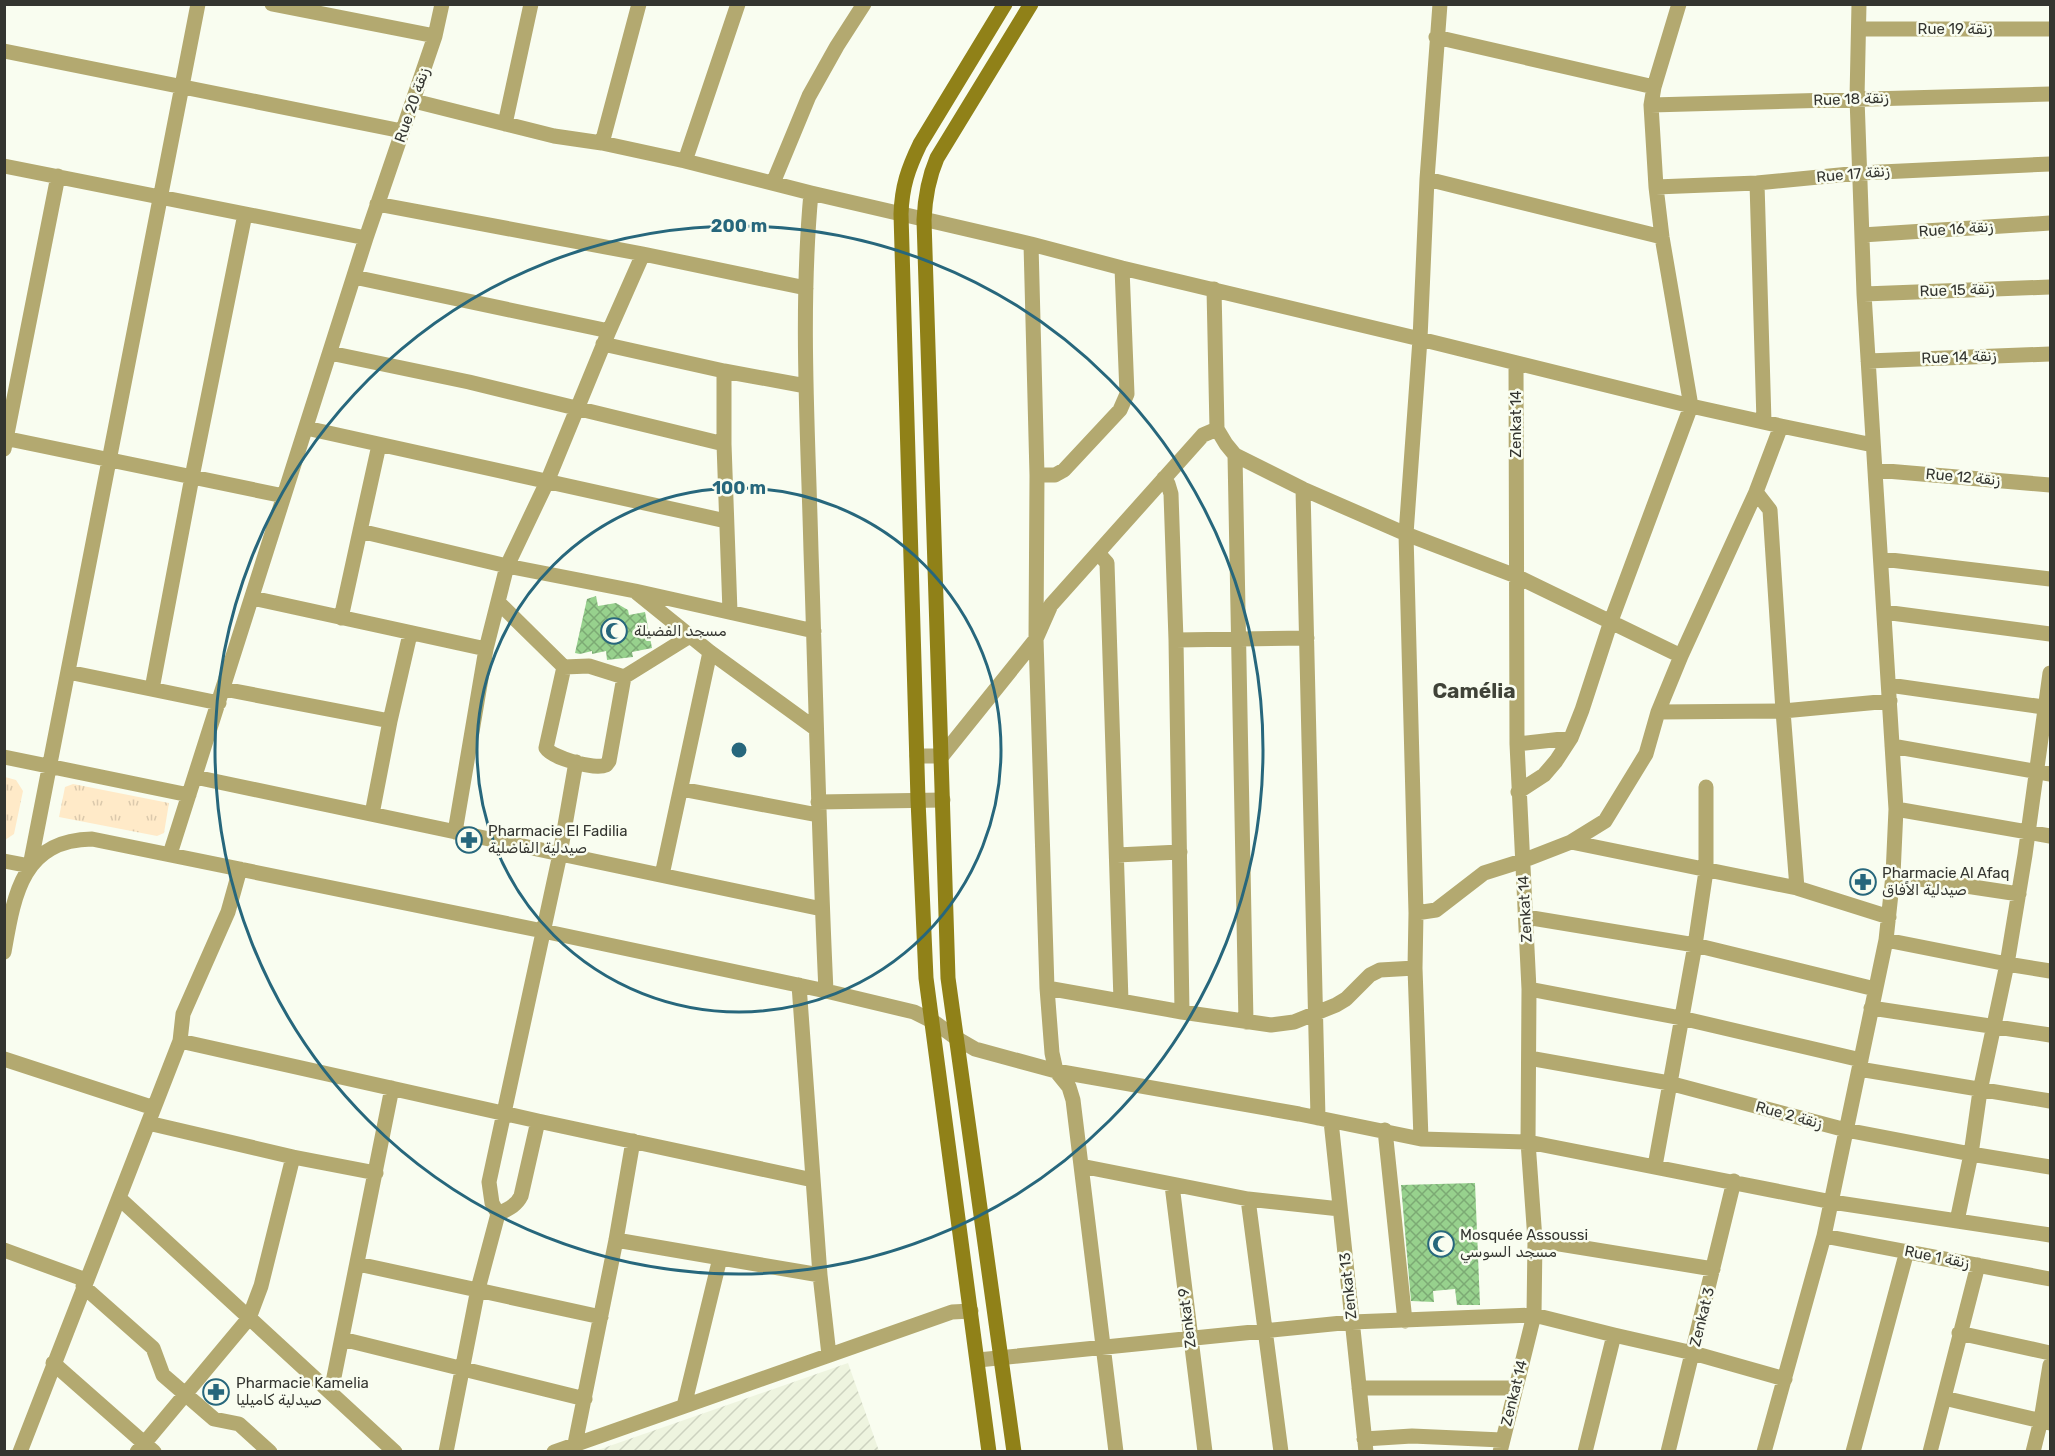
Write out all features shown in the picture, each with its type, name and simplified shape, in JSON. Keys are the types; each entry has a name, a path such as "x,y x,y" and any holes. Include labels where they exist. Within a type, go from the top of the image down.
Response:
{"street":[{"path":"30,866 198,4"},
{"path":"272,4 435,36"},
{"name":"Rue 20 زنقة","path":"170,855 377,204 435,36 442,4"},
{"path":"505,124 531,4"},
{"path":"602,143 639,4"},
{"path":"685,161 738,4"},
{"path":"773,183 809,96 864,4"},
{"path":"989,1452 934,1022 926,978 918,800 901,214 902,191 908,167 1005,4"},
{"path":"1014,1452 948,978 924,220 929,176 937,158 1031,4"},
{"path":"1421,1139 1406,534 1420,339 1436,37 1440,4"},
{"path":"1518,792 1544,775 1570,738 1691,406 1662,237 1656,187 1651,105 1654,87 1679,4"},
{"path":"1764,1452 1832,1202 1886,940 1893,875 1896,809 1864,294 1857,98 1859,4"},
{"name":"Rue 19 زنقة","path":"1859,28 2050,29"},
{"path":"1436,37 1654,87"},
{"path":"4,51 402,131"},
{"name":"Rue 18 زنقة","path":"1651,105 2050,94"},
{"path":"414,101 554,136 602,143 685,161 1691,406 1873,445"},
{"name":"Rue 17 زنقة","path":"1656,187 1757,183 1860,173 2050,164"},
{"path":"4,166 366,238"},
{"path":"58,176 5,442 110,460 284,496"},
{"path":"1427,179 1662,237"},
{"path":"1757,183 1764,422"},
{"path":"811,193 806,242 806,386 818,808 826,991"},
{"path":"377,204 643,254 806,288"},
{"path":"152,689 244,214"},
{"name":"Rue 16 زنقة","path":"1862,235 2050,223"},
{"path":"1031,244 1037,475 1036,639 1047,988 1052,1053 1056,1071 1069,1087 1073,1100 1116,1452"},
{"path":"455,832 486,649 507,567 547,482 643,254"},
{"path":"1037,475 1055,475 1064,470 1125,402 1127,394 1122,268"},
{"path":"354,278 606,338 724,371 806,386"},
{"name":"Rue 15 زنقة","path":"1864,294 2050,287"},
{"path":"1214,289 1218,429 1235,455 1303,489 1406,534 1516,576 1681,656"},
{"path":"330,353 469,382 724,444"},
{"name":"Rue 14 زنقة","path":"1868,361 2050,354"},
{"name":"Zenkat 14","path":"1501,1446 1534,1315 1535,1240 1528,1142 1526,917 1517,744 1516,363"},
{"path":"724,371 724,444 730,612"},
{"path":"1416,914 1436,910 1484,873 1571,842 1605,821 1646,754 1658,712 1681,656 1756,492 1781,426"},
{"path":"306,428 726,521"},
{"path":"942,756 1036,639 1051,605 1203,435 1218,429"},
{"path":"341,618 379,445"},
{"path":"1235,455 1246,1022"},
{"name":"Rue 12 زنقة","path":"1875,470 2050,485"},
{"path":"1164,478 1171,494 1176,640 1182,1012"},
{"name":"Zenkat 13","path":"1303,489 1314,1016 1324,1120 1340,1209 1365,1445"},
{"path":"1756,492 1770,510 1797,888"},
{"path":"360,531 507,567 635,591 814,631"},
{"path":"1098,553 1107,563 1121,1001"},
{"path":"1882,559 2050,579"},
{"path":"635,591 690,636 816,729"},
{"path":"252,598 486,649"},
{"path":"498,602 564,667 589,666 624,677"},
{"path":"1884,612 2050,634"},
{"path":"372,814 410,634"},
{"path":"564,667 546,748 552,755 598,767 604,766 608,763 624,677 690,636"},
{"path":"1176,640 1307,638"},
{"path":"662,875 710,651"},
{"path":"68,672 152,689 221,696 390,722"},
{"path":"1957,1221 1971,1154 1980,1091 2007,964 2028,832 2044,773 2050,673"},
{"path":"1658,712 1783,711 1890,693 2048,708"},
{"path":"1517,744 1570,738"},
{"path":"1892,746 2044,773"},
{"path":"917,756 942,756"},
{"path":"4,757 189,795"},
{"path":"446,1452 478,1289 498,1214 492,1203 489,1182 560,854 576,762"},
{"path":"195,777 822,909"},
{"path":"1655,1166 1706,871 1706,787"},
{"path":"681,789 818,808 943,800"},
{"path":"1896,809 2050,836"},
{"path":"4,952 18,888 30,866 53,848 78,839 92,839 543,931 799,985 914,1012 934,1022 975,1049 1056,1071 1421,1139 1528,1142 1832,1202 2050,1235"},
{"path":"1571,842 1797,888 1889,916"},
{"path":"1117,855 1180,852"},
{"path":"4,861 30,866"},
{"path":"20,1452 180,1041 183,1014 228,912 240,869"},
{"path":"1893,875 2019,894"},
{"path":"1526,917 1695,945 1875,989"},
{"path":"1886,940 2050,971"},
{"path":"1047,988 1271,1025 1314,1016 1336,1005 1346,999 1370,975 1380,970 1415,968"},
{"path":"799,985 820,1275 829,1355"},
{"path":"1528,989 1681,1018 1860,1064 1980,1091 2050,1101"},
{"path":"1871,1008 2050,1035"},
{"path":"180,1041 813,1180"},
{"name":"Rue 2 زنقة","path":"1528,1058 1669,1083 1846,1130 2050,1167"},
{"path":"4,1059 151,1115 293,1157 376,1173"},
{"path":"331,1392 392,1088"},
{"path":"498,1214 510,1209 521,1196 537,1121"},
{"path":"1385,1131 1405,1321"},
{"path":"575,1444 616,1240 633,1141"},
{"path":"53,1363 145,1449 249,1318 261,1287 293,1157"},
{"path":"1081,1166 1248,1199 1340,1209"},
{"name":"Zenkat 3","path":"1668,1452 1734,1181"},
{"name":"Zenkat 9","path":"1172,1185 1204,1452"},
{"path":"119,1198 394,1452"},
{"path":"1248,1199 1281,1452"},
{"name":"Rue 1 زنقة","path":"1824,1236 2050,1278"},
{"path":"616,1240 820,1275"},
{"path":"1535,1240 1713,1269"},
{"path":"4,1250 84,1283 153,1348 163,1375 214,1419 239,1424 270,1452"},
{"path":"1853,1452 1906,1251"},
{"path":"684,1406 720,1258"},
{"path":"358,1264 601,1317"},
{"path":"1930,1452 1978,1265"},
{"path":"554,1452 952,1312 971,1311"},
{"path":"978,1360 1352,1322 1534,1315 1693,1353 1785,1379"},
{"path":"1959,1333 2050,1353"},
{"path":"1585,1452 1614,1335"},
{"path":"342,1339 585,1399"},
{"path":"2033,1452 2046,1421 2050,1365"},
{"path":"1359,1388 1516,1388"},
{"path":"1944,1398 2046,1421"},
{"path":"1365,1445 1412,1436 1501,1446"},
{"path":"4,1448 14,1452"}],"shaded area":[{"path":"848,1363 879,1451 595,1451"}],"green space":[{"path":"5,777 16,780 23,791 14,834 5,840"},
{"path":"73,784 169,803 164,833 157,836 59,817 65,787"}],"building":[{"name":"مسجد الفضيلة","path":"596,596 598,606 616,603 628,610 629,615 645,612 652,648 632,652 633,657 607,660 606,651 592,654 592,651 575,653 587,599"},
{"name":"Mosquée Assoussi مسجد السوسي","path":"1475,1183 1480,1305 1457,1305 1455,1289 1433,1291 1434,1302 1411,1301 1401,1185"}],"place":[{"name":"مسجد الفضيلة","path":"614,631"},
{"name":"Pharmacie El Fadilia صيدلية الفاضلية","path":"469,840"},
{"name":"Pharmacie Al Afaq صيدلية الاًفاق","path":"1863,882"},
{"name":"Mosquée Assoussi مسجد السوسي","path":"1441,1244"},
{"name":"Pharmacie Kamelia صيدلية كاميليا","path":"216,1392"}],"district":[{"name":"Camélia","path":"1474,691"}]}
